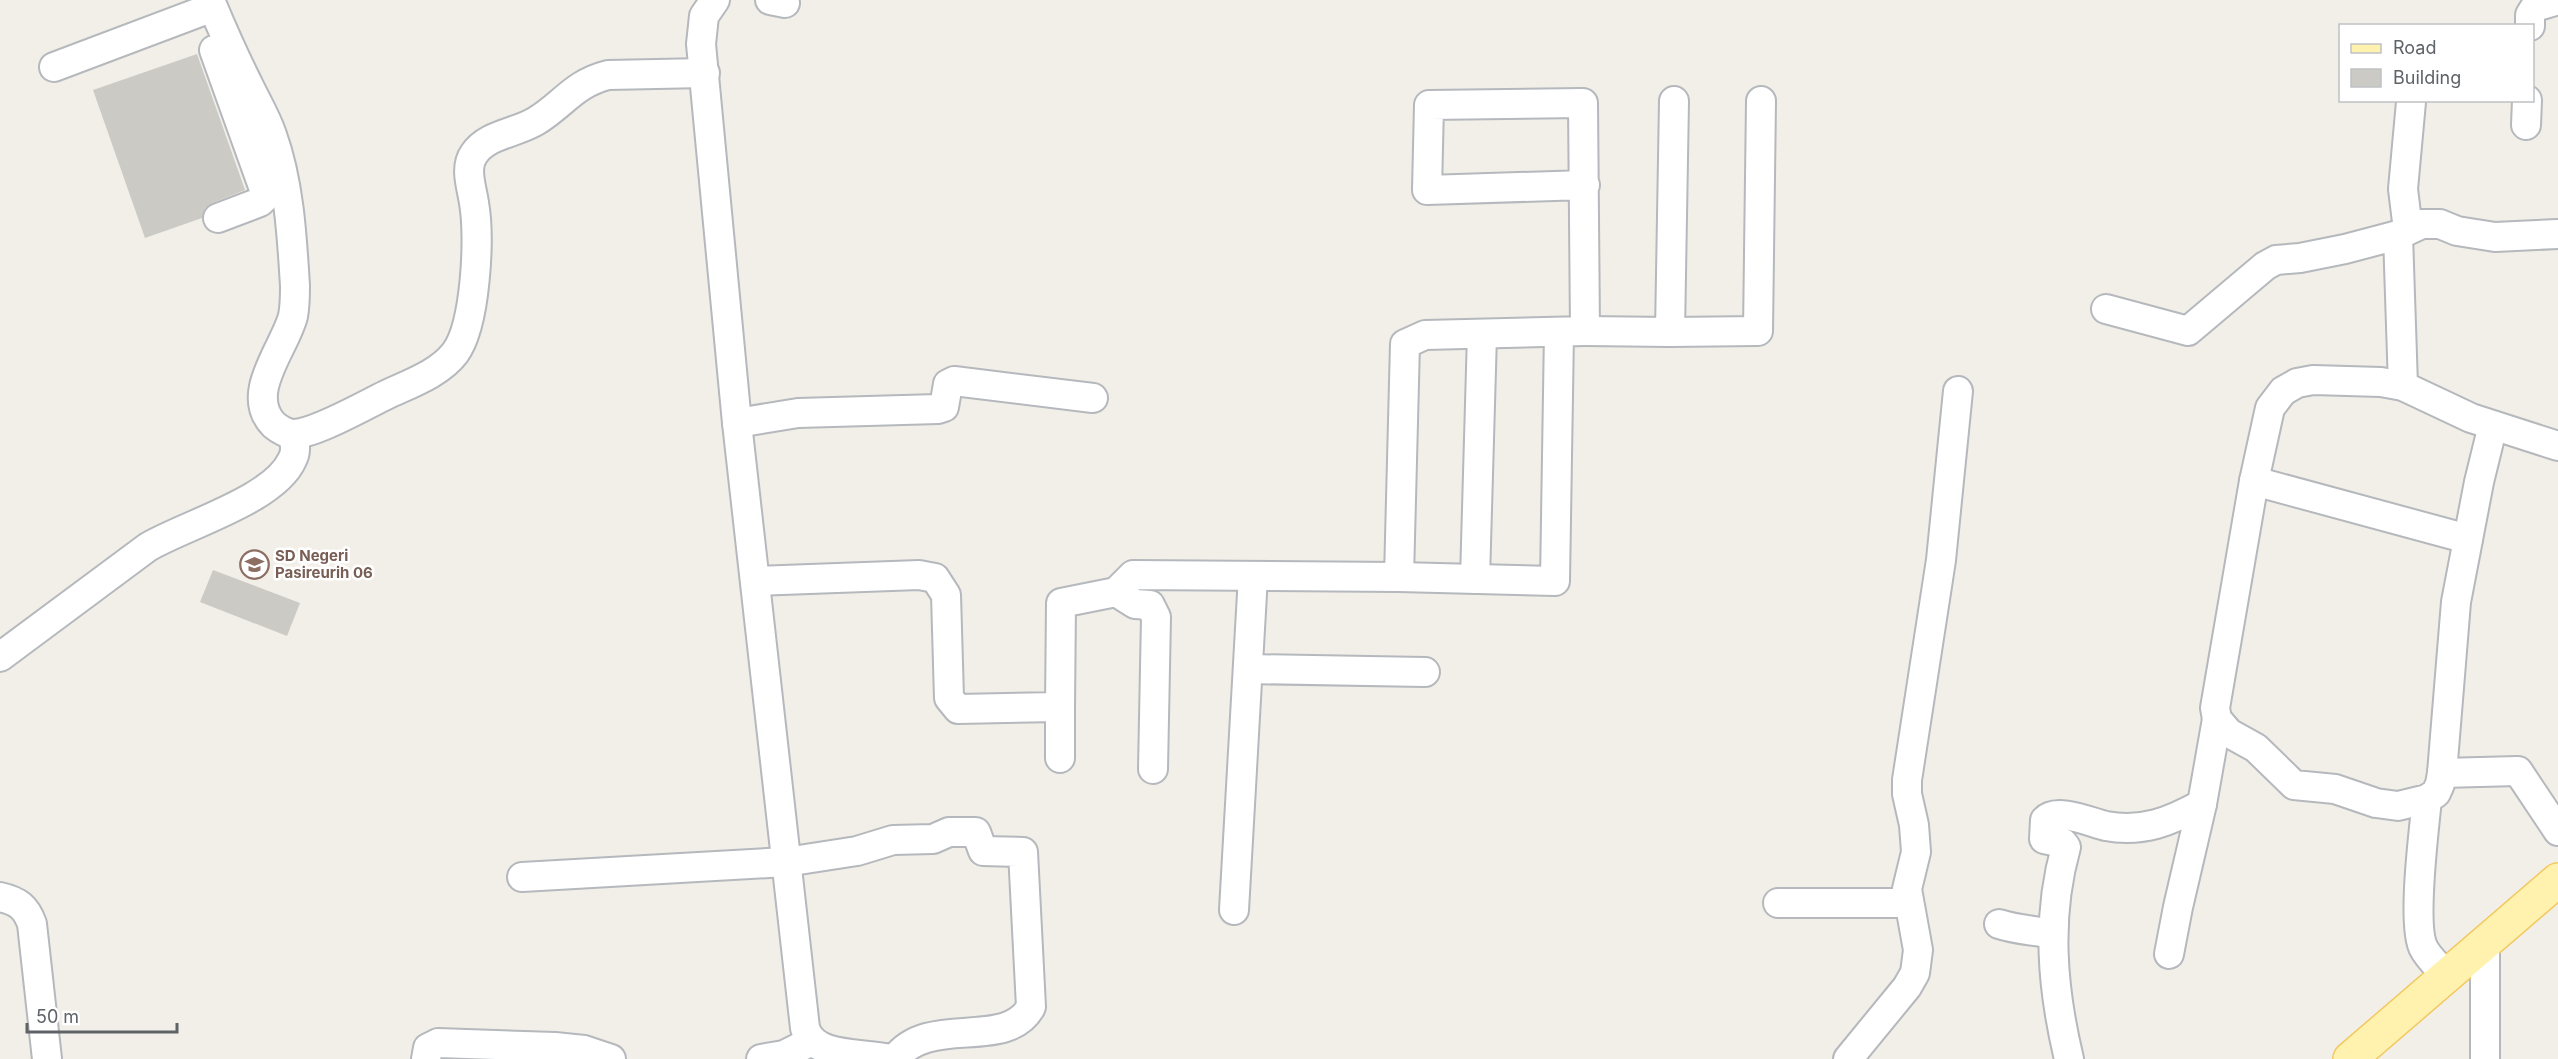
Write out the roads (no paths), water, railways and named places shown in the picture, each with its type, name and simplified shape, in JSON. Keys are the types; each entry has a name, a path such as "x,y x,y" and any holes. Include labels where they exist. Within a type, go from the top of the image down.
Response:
{"main road":[{"path":"2350,1059 2558,880"}],"street":[{"path":"522,877 786,862 857,851 893,840 933,839 949,832 976,832 983,850 1020,851 1024,854 1031,1007 1021,1020 1005,1028 926,1036 906,1047 893,1059 822,1051 810,1042 805,1028 786,862 737,423 705,73 702,27 704,16 715,0"},
{"path":"2530,24 2530,15 2535,6 2558,0"},
{"path":"202,4 226,39 271,133 286,188 296,302 286,335 265,380 263,396 266,412 272,422 280,430 292,434 326,424 423,378 446,363 455,353 465,337 470,316 477,232 469,163 479,147 487,141 534,122 578,87 596,78 608,75 705,73"},
{"path":"54,67 202,4"},
{"path":"202,4 265,192 260,202 218,218"},
{"path":"1670,332 1674,101"},
{"path":"1399,577 1405,344 1425,335 1758,331 1761,101"},
{"path":"2403,386 2403,189 2411,102"},
{"path":"1060,758 1061,603 1116,592 1133,575 1555,581 1572,332 1585,185 1583,103 1429,105 1427,190 1585,185"},
{"path":"2106,309 2188,331 2265,266 2276,260 2311,256 2430,224 2495,237 2558,234"},
{"path":"1475,579 1482,334"},
{"path":"2169,954 2202,804 2217,719 2215,708 2218,685 2254,481 2270,408 2283,391 2297,383 2313,380 2381,382 2403,386 2471,418 2558,446"},
{"path":"737,423 798,413 939,409 944,407 948,384 952,381 1093,398"},
{"path":"1848,1059 1907,987 1915,973 1918,950 1907,889 1916,852 1916,838 1907,794 1907,780 1941,561 1958,391"},
{"path":"2217,719 2229,733 2256,748 2294,785 2335,789 2386,805 2398,806 2427,799 2436,793 2442,773 2456,602 2493,425"},
{"path":"0,657 148,547 241,504 275,481 293,459 296,450 292,434"},
{"path":"2254,481 2468,539"},
{"path":"755,581 919,575 935,578 946,595 949,698 958,709 1060,707"},
{"path":"1153,769 1156,575"},
{"path":"1234,910 1253,576"},
{"path":"1116,592 1135,604 1150,605 1156,617"},
{"path":"1248,669 1425,672"},
{"path":"2442,773 2518,771 2558,831"},
{"path":"2427,799 2420,871 2420,931 2424,950 2447,976"},
{"path":"2069,1059 2060,1025 2051,949 2057,884 2066,847 2064,843 2044,839 2044,820 2047,817 2083,818 2100,825 2117,828 2145,828 2164,823 2202,804"},
{"path":"0,897 13,900 23,906 32,924 47,1059"},
{"path":"1778,903 1909,903"},
{"path":"1999,924 2018,930 2028,929 2052,934"},
{"path":"2485,944 2485,1059"},
{"path":"761,1059 784,1055 810,1042"},
{"path":"426,1059 428,1047 438,1043 555,1047 584,1050 611,1059"}],"place":[{"name":"SD Negeri Pasireurih 06","path":"254,564"}]}
